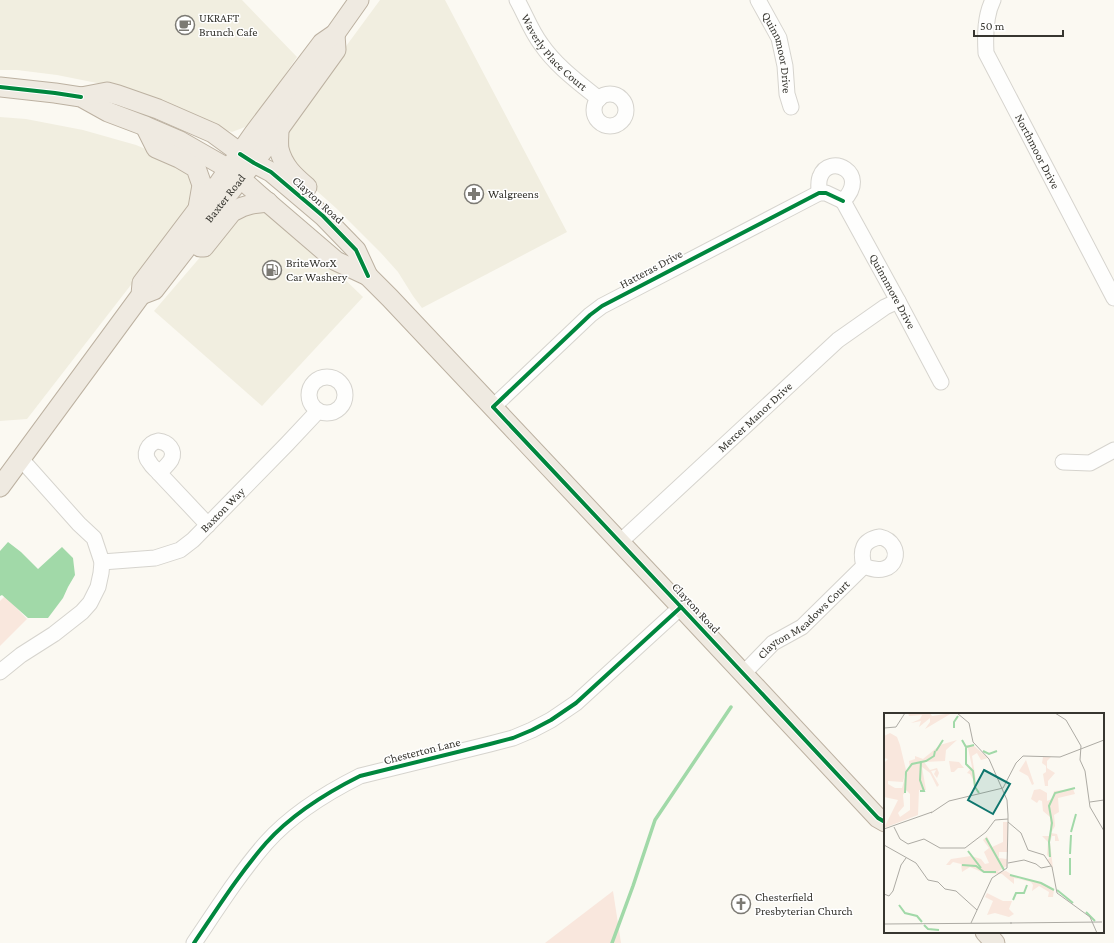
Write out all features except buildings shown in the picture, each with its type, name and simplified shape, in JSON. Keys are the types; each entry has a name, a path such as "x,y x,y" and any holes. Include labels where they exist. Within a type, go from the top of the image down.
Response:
{"main road":[{"name":"Baxter Road","path":"247,158 254,133 322,43 335,34 359,0"},
{"name":"Baxter Road","path":"0,487 141,295 142,283 198,211 235,174 247,158 279,129 336,50 335,34"},
{"name":"Clayton Road","path":"0,87 81,97 107,92 118,95 158,108 213,133 247,158 271,172 323,216 356,250 368,276 881,820 884,831"},
{"name":"Clayton Road","path":"81,97 108,112 180,141 235,174 336,261 368,276"},
{"path":"145,126 156,148 179,158 196,168 202,185 198,211"},
{"path":"279,129 279,147 283,162 289,171 321,199 323,216"},
{"name":"Baxter Road","path":"141,295 154,290 229,193 235,174"},
{"path":"185,250 204,247 232,212 252,204 268,202"},
{"path":"986,933 995,943"}],"street":[{"name":"Waverly Place Court","path":"517,0 539,42 548,54 570,76 599,99"},
{"name":"Quinnmoor Drive","path":"758,0 779,38 785,66 787,94 790,107"},
{"name":"Northmoor Drive","path":"993,0 989,8 986,29 986,52 1114,298"},
{"path":"836,166 842,167 851,174 852,179 850,191 848,196 842,201 826,193 819,193 820,176 829,168 836,166"},
{"name":"Hatteras Drive","path":"492,407 590,315 602,306 819,193"},
{"name":"Quinnmore Drive","path":"842,201 941,382"},
{"name":"Mercer Manor Drive","path":"620,542 828,348 885,307 898,301"},
{"name":"Baxton Way","path":"102,562 155,558 180,550 208,525 318,411"},
{"path":"1063,462 1090,463 1114,450"},
{"path":"0,672 21,655 54,634 82,612 90,603 98,587 101,573 102,562 94,538 79,524 21,459"},
{"path":"159,472 208,525"},
{"name":"Clayton Meadows Court","path":"743,674 773,643 802,627 864,566"},
{"name":"Chesterton Lane","path":"194,943 233,886 266,843 283,826 322,797 360,776 513,738 532,730 576,703 681,607"}],"shaded area":[{"path":"0,0 242,0 297,57 257,116 245,127 232,132 107,85 57,75 17,70 0,70"},
{"path":"380,0 445,0 567,232 422,308 398,272 381,253 336,208 291,168 284,146 291,121"},
{"path":"0,117 26,119 83,130 136,145 184,165 194,175 192,206 27,419 0,421"},
{"path":"258,208 270,213 302,238 363,297 262,406 154,311 232,220"},
{"path":"8,542 21,552 38,569 62,547 73,558 75,575 63,598 48,618 28,618 2,595 0,596 0,551"},
{"path":"5,596 27,619 0,646 0,601"},
{"path":"613,891 621,943 545,943"}],"waterway":[{"path":"612,943 655,820 731,707"}],"cycle path":[{"path":"0,87 81,97"},
{"path":"240,154 271,172 323,216 356,250 368,276"},
{"path":"843,201 826,193 819,193 602,306 590,315 493,407 878,818 884,821"},
{"path":"194,943 237,879 266,843 286,823 310,805 360,776 513,738 551,720 576,703 681,607"}],"place":[{"name":"UKRAFT Brunch Cafe","path":"185,25"},
{"name":"Walgreens","path":"474,194"},
{"name":"BriteWorX Car Washery","path":"272,270"},
{"name":"Chesterfield Presbyterian Church","path":"741,904"}]}
